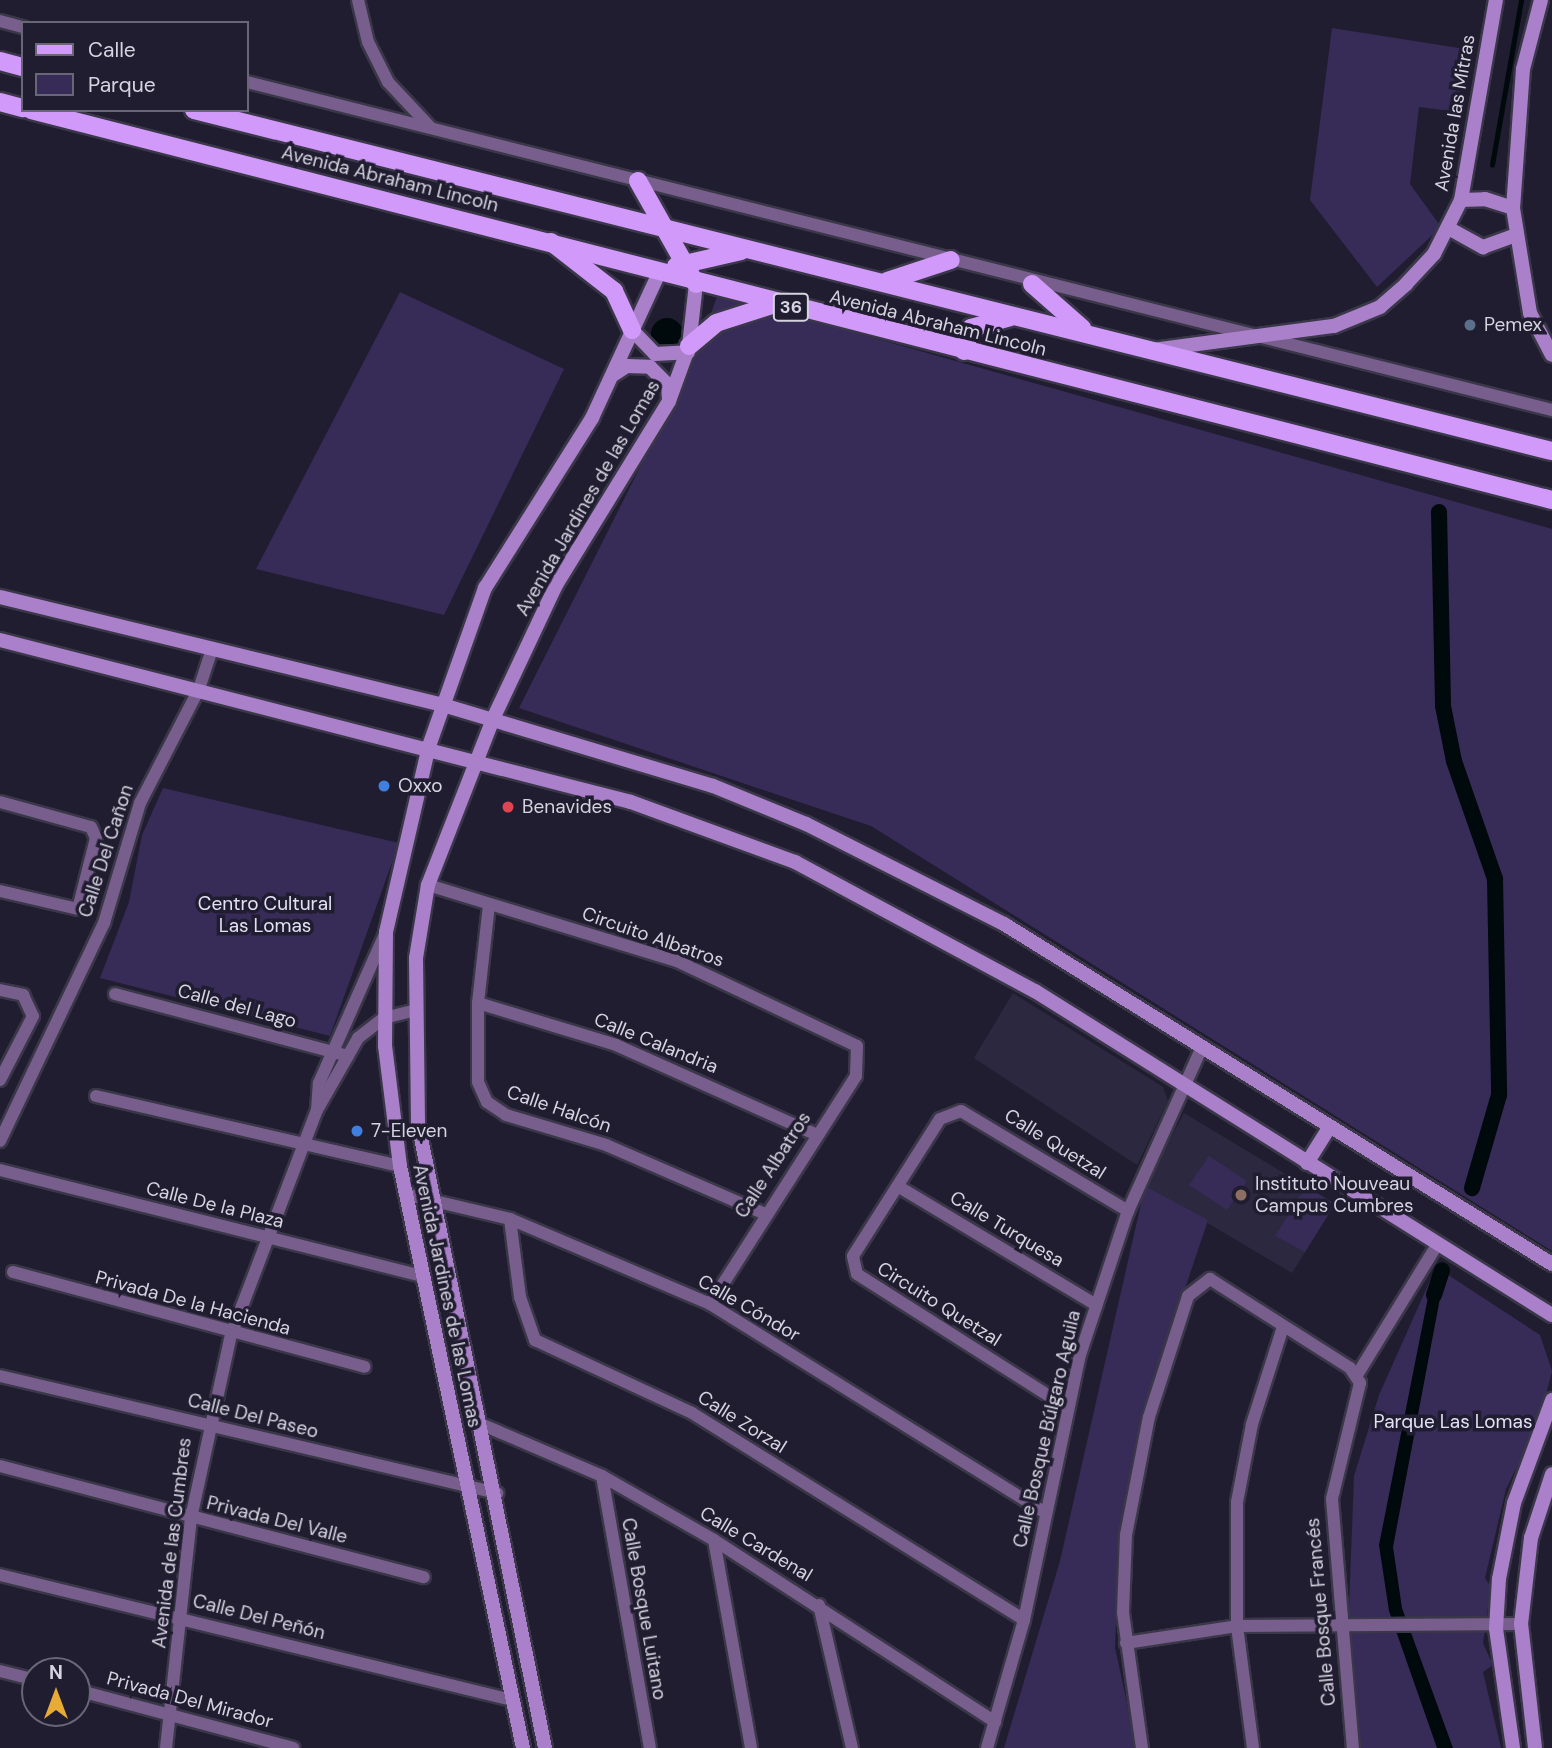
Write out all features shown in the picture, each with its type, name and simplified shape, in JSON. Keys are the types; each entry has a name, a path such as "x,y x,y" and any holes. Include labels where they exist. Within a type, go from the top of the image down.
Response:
{"main road":[{"path":"0,61 21,66"},
{"path":"0,103 21,108"},
{"name":"Avenida Abraham Lincoln","path":"39,112 548,240 658,275 1552,500"},
{"name":"36","path":"202,112 662,228 1085,330 1153,350 1552,451"},
{"path":"638,181 662,228 696,284"},
{"path":"548,240 614,291 632,330"},
{"path":"658,275 684,263 751,249"},
{"path":"886,281 951,260"},
{"path":"1032,284 1085,330"},
{"path":"688,349 716,323 779,304"},
{"path":"964,351 966,334 978,324 1022,316"}],"street":[{"path":"358,0 388,82 431,128"},
{"name":"Avenida las Mitras","path":"1153,350 1237,334 1304,331 1363,316 1406,284 1450,229 1461,200 1496,0"},
{"path":"1541,0 1523,69 1513,208 1514,236 1530,313 1552,355"},
{"path":"0,21 21,26"},
{"path":"248,82 951,260 1032,284 1552,410"},
{"path":"1461,200 1485,199 1513,208"},
{"path":"1450,229 1483,247 1514,236"},
{"name":"Avenida Jardines de las Lomas","path":"523,1748 508,1699 400,1166 384,1018 386,932 429,746 485,588 613,375 658,275"},
{"name":"Avenida Jardines de las Lomas","path":"545,1748 497,1493 434,1199 412,1075 413,1011 428,885 476,760 556,585 669,401 688,349 696,284"},
{"path":"632,330 654,354 688,349"},
{"path":"613,375 627,366 650,367 668,385 669,401"},
{"path":"0,597 443,705 713,786 906,870 1201,1049 1328,1130 1552,1264"},
{"path":"0,640 429,746 631,802 796,862 960,947 1552,1315"},
{"name":"Calle Del Cañon","path":"0,1141 104,923 152,775 199,689 212,649"},
{"path":"0,802 92,827 96,838 78,909 0,891"},
{"name":"Circuito Albatros","path":"428,885 677,961 857,1046"},
{"name":"Calle Halcón","path":"489,905 478,1003 478,1082 494,1108 606,1145 763,1213"},
{"name":"Avenida de las Cumbres","path":"166,1748 191,1518 206,1424 230,1335 263,1238 317,1110 333,1051 386,932"},
{"path":"0,989 23,995 33,1016 0,1080"},
{"name":"Calle del Lago","path":"115,994 348,1056"},
{"name":"Calle Calandria","path":"478,1003 616,1045 815,1134"},
{"name":"Avenida de las Cumbres","path":"317,1110 358,1038 384,1018 413,1011"},
{"name":"Calle Albatros","path":"710,1304 763,1213 856,1076 857,1046"},
{"name":"Calle Bosque Búlgaro Aguila","path":"987,1748 1024,1620 1068,1408 1096,1305 1128,1211 1201,1049"},
{"path":"96,1096 303,1146 400,1166"},
{"name":"Calle Quetzal","path":"961,1111 1128,1211"},
{"name":"Circuito Quetzal","path":"961,1111 940,1119 899,1187 855,1249 857,1274 1068,1408"},
{"path":"1307,1163 1328,1130"},
{"name":"Calle De la Plaza","path":"0,1171 421,1276"},
{"name":"Calle Turquesa","path":"899,1187 1096,1305"},
{"name":"Calle Cóndor","path":"405,1194 510,1219 710,1304 1046,1513"},
{"name":"Calle Zorzal","path":"510,1219 520,1297 535,1340 692,1413 1024,1620"},
{"path":"1142,1748 1126,1643 1126,1535 1149,1417 1188,1296 1210,1279 1357,1375 1437,1245"},
{"name":"Privada De la Hacienda","path":"13,1272 230,1335 365,1367"},
{"path":"1252,1748 1237,1626 1239,1492 1252,1424 1283,1327"},
{"name":"Calle Bosque Francés","path":"1353,1748 1339,1624 1332,1499 1361,1393 1357,1375"},
{"name":"Calle Del Paseo","path":"0,1376 497,1493"},
{"path":"1513,1748 1496,1629 1506,1533 1552,1400"},
{"name":"Calle Cardenal","path":"483,1425 602,1476 714,1540 819,1605 995,1722"},
{"name":"Privada Del Valle","path":"0,1466 424,1577"},
{"path":"1535,1748 1521,1624 1531,1538 1552,1474"},
{"name":"Calle Bosque Luitano","path":"602,1476 650,1748"},
{"path":"714,1540 751,1748"},
{"name":"Calle Del Peñón","path":"0,1575 508,1699"},
{"path":"819,1605 852,1748"},
{"path":"1126,1643 1237,1626 1339,1624 1496,1629 1521,1624"},
{"path":"0,1671 21,1676"},
{"name":"Privada Del Mirador","path":"91,1694 293,1748"}],"shaded area":[{"path":"667,318 678,323 683,334 678,345 667,350 656,345 651,334 656,323"},
{"path":"1013,993 1163,1087 1168,1101 1137,1165 974,1058"},
{"name":"Instituto Nouveau Campus Cumbres","path":"1184,1113 1335,1204 1292,1273 1145,1186"},
{"path":"1433,1272 1444,1277 1393,1547 1402,1608 1453,1748 1437,1748 1389,1611 1379,1545"}],"green space":[{"path":"1332,28 1465,49 1458,112 1419,107 1410,184 1441,227 1377,287 1310,200"},
{"path":"400,292 564,369 444,615 256,569"},
{"path":"718,294 1552,529 1552,1251 871,826 519,708 695,358"},
{"name":"Centro Cultural Las Lomas","path":"163,788 399,843 330,1036 100,978 129,902 142,835"},
{"path":"1209,1156 1247,1181 1227,1210 1189,1185"},
{"path":"1145,1186 1208,1220 1155,1378 1119,1533 1115,1648 1137,1748 1004,1748 1060,1561"},
{"path":"1306,1186 1335,1204 1305,1252 1275,1236"},
{"name":"Parque Las Lomas","path":"1436,1267 1540,1335 1552,1371 1538,1425 1506,1489 1485,1578 1491,1587 1483,1643 1493,1665 1483,1672 1501,1748 1360,1748 1349,1608 1354,1476 1379,1395"}],"waterway":[{"path":"1492,165 1521,0"},
{"path":"1439,512 1443,706 1454,761 1495,879 1499,1095 1472,1188"},
{"path":"1434,1295 1442,1270"}],"place":[{"name":"Pemex","path":"1470,325"},
{"name":"Oxxo","path":"384,786"},
{"name":"Benavides","path":"508,807"},
{"name":"7-Eleven","path":"357,1131"},
{"name":"Instituto Nouveau Campus Cumbres","path":"1241,1195"}]}
